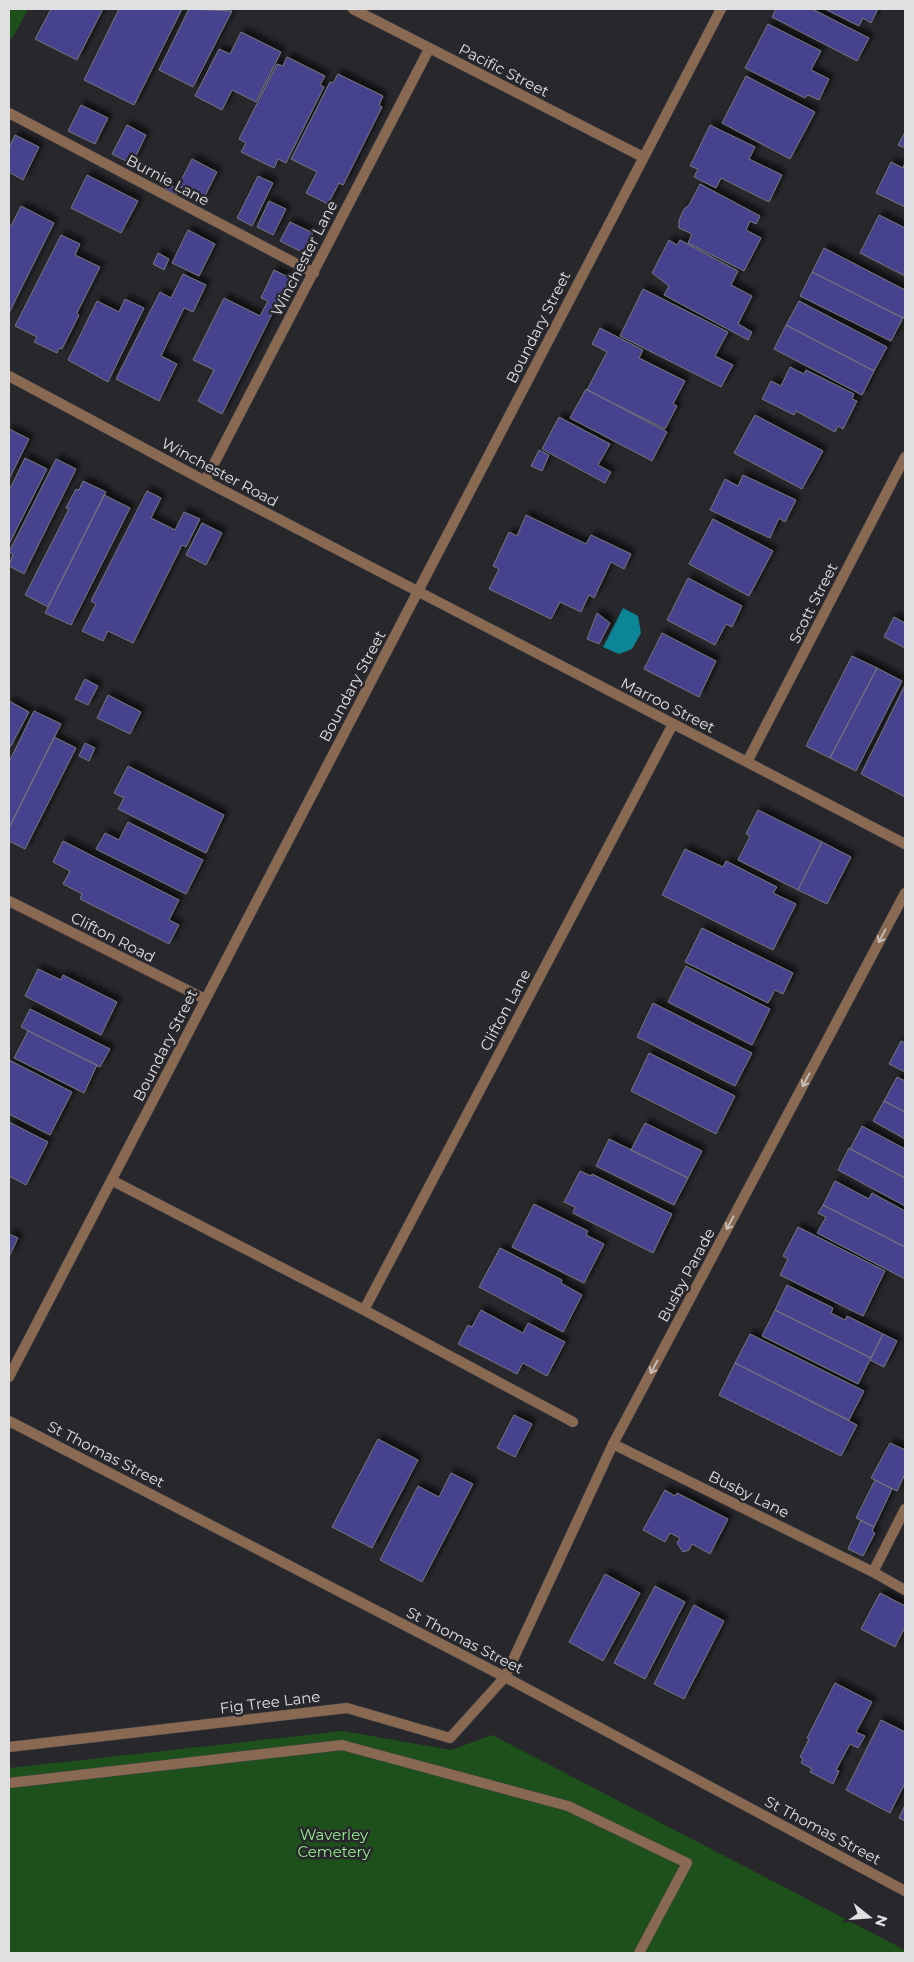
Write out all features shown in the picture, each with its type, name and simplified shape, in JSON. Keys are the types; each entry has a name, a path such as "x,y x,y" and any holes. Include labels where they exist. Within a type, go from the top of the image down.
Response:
{"street":[{"name":"Pacific Street","path":"353,9 643,157"},
{"name":"Boundary Street","path":"9,1377 113,1181 205,999 721,9"},
{"name":"Winchester Lane","path":"205,481 430,48"},
{"name":"Burnie Lane","path":"9,113 314,273"},
{"name":"Winchester Road","path":"9,376 418,592"},
{"name":"Scott Street","path":"747,762 905,458"},
{"name":"Marroo Street","path":"418,592 905,844"},
{"name":"Clifton Lane","path":"364,1310 673,724"},
{"name":"Busby Parade","path":"506,1677 613,1444 905,893"},
{"name":"Clifton Road","path":"9,901 205,999"},
{"path":"113,1181 364,1310 573,1422"},
{"name":"St Thomas Street","path":"9,1421 506,1677 905,1891"},
{"name":"Busby Lane","path":"613,1444 905,1590"},
{"path":"872,1572 905,1509"},
{"name":"Fig Tree Lane","path":"9,1747 347,1708 450,1738 506,1677"},
{"path":"9,1783 342,1745 568,1806 687,1863 638,1953"}],"green space":[{"path":"9,9 28,9 12,39 9,37"},
{"name":"Waverley Cemetery","path":"343,1731 451,1750 492,1735 905,1950 905,1953 9,1953 9,1768"}],"water":[{"path":"623,608 638,616 641,633 632,649 619,654 603,647"}],"building":[{"path":"51,9 103,9 77,60 35,39"},
{"path":"119,9 182,9 134,105 84,80"},
{"path":"189,9 232,11 193,87 159,70"},
{"path":"776,9 812,9 869,38 857,61 772,17"},
{"path":"825,9 878,9 871,23 863,18 859,26"},
{"path":"768,24 821,51 811,70 829,79 819,100 808,95 805,98 745,68"},
{"path":"241,32 281,52 256,102 232,90 222,110 195,96 219,49 230,54"},
{"path":"287,57 325,76 320,85 324,87 286,163 278,159 274,168 241,152 246,143 239,139 277,64 283,66"},
{"path":"338,74 383,96 379,105 382,107 343,185 339,183 328,204 306,193 317,172 291,159 330,82 333,83"},
{"path":"746,76 815,112 790,159 722,123"},
{"path":"81,105 108,118 95,144 68,131"},
{"path":"127,125 146,135 132,164 112,154"},
{"path":"710,125 755,147 749,159 782,175 769,202 721,178 716,188 694,177 698,169 690,166"},
{"path":"905,132 905,148 898,145"},
{"path":"15,135 39,147 23,180 9,172 9,148"},
{"path":"192,159 217,172 204,198 178,186"},
{"path":"891,162 903,168 905,162 905,207 876,193"},
{"path":"87,175 138,201 121,233 71,208"},
{"path":"258,176 273,183 252,226 237,218"},
{"path":"168,184 179,190 176,195 165,189"},
{"path":"700,184 760,216 756,224 750,221 746,230 761,238 744,271 688,243 692,234 679,228 679,220 684,209 689,205"},
{"path":"269,201 286,209 273,235 257,227"},
{"path":"21,206 54,223 9,313 9,225 11,226"},
{"path":"879,215 905,228 905,276 860,253"},
{"path":"290,222 313,233 304,253 280,241"},
{"path":"188,230 215,244 199,276 172,263"},
{"path":"61,235 80,244 75,255 100,267 77,313 79,315 62,349 59,348 57,353 34,342 37,337 15,326"},
{"path":"669,240 677,245 680,240 738,271 731,285 752,296 738,324 752,332 748,340 664,295 669,286 652,273"},
{"path":"824,248 905,290 905,314 903,318 812,272"},
{"path":"158,253 169,259 164,270 153,264"},
{"path":"274,270 290,278 222,414 198,401 214,370 193,360 224,298 260,316 268,301 261,298"},
{"path":"812,272 903,318 891,341 800,296"},
{"path":"183,274 206,285 193,312 184,308 161,356 177,364 159,401 116,379 160,292 171,298"},
{"path":"643,289 728,332 715,356 733,365 721,387 620,336"},
{"path":"125,299 144,308 108,382 68,360 97,301 119,312"},
{"path":"799,301 887,347 874,371 786,325"},
{"path":"786,325 874,371 862,395 774,349"},
{"path":"600,328 643,350 639,358 685,381 673,404 677,406 665,429 587,390 607,352 592,344"},
{"path":"790,367 804,374 806,370 854,394 852,399 857,401 843,429 838,426 835,432 796,411 794,415 762,399 771,381 781,386"},
{"path":"586,389 667,432 652,461 570,418"},
{"path":"755,415 823,451 802,489 734,453"},
{"path":"559,417 610,444 598,465 611,472 605,483 542,449"},
{"path":"9,429 29,439 9,479"},
{"path":"539,450 549,455 542,471 531,466"},
{"path":"25,458 47,469 9,544 9,491"},
{"path":"56,459 76,469 24,574 9,566 13,554 9,552"},
{"path":"743,475 796,500 785,522 779,518 770,538 710,510 725,479 738,486"},
{"path":"83,481 106,492 48,607 25,595 69,509 66,508 76,489 79,490"},
{"path":"147,491 161,498 151,518 175,530 184,512 200,519 186,547 182,545 133,643 108,631 103,641 82,631 96,604 91,601"},
{"path":"104,495 130,508 71,625 45,613"},
{"path":"526,515 586,544 591,535 631,554 624,569 611,562 594,598 589,595 581,612 560,602 551,619 489,589 499,569 493,566 509,532 517,536"},
{"path":"713,519 773,551 749,596 689,564"},
{"path":"202,523 222,533 206,565 186,555"},
{"path":"688,578 742,606 732,627 726,624 715,645 667,620"},
{"path":"597,613 610,623 599,644 587,639"},
{"path":"894,617 905,623 905,648 884,637"},
{"path":"662,633 716,661 699,697 644,669"},
{"path":"852,656 877,668 830,758 806,746"},
{"path":"877,668 902,681 856,771 830,758"},
{"path":"85,679 98,686 88,705 75,699"},
{"path":"905,685 905,797 861,774"},
{"path":"108,695 141,712 130,734 97,718"},
{"path":"9,701 29,712 9,747"},
{"path":"34,711 61,724 9,828 9,762"},
{"path":"54,737 76,748 25,849 9,841 9,828"},
{"path":"85,743 95,748 89,761 79,756"},
{"path":"128,766 224,815 206,853 118,809 124,798 114,793"},
{"path":"758,810 822,842 798,890 738,860 750,836 746,834"},
{"path":"128,822 203,860 186,894 96,849 105,833 119,840"},
{"path":"63,841 179,900 169,920 179,925 169,944 80,899 82,894 63,884 70,871 53,862"},
{"path":"822,842 851,857 827,904 798,890"},
{"path":"685,849 723,867 726,861 777,887 773,893 796,904 773,950 662,895"},
{"path":"702,928 793,973 783,994 775,990 768,1003 685,962"},
{"path":"686,966 770,1009 752,1045 668,1002"},
{"path":"38,969 61,980 63,975 117,1002 101,1035 25,996"},
{"path":"653,1003 752,1053 735,1086 637,1037"},
{"path":"30,1009 110,1049 100,1067 21,1027"},
{"path":"28,1031 97,1065 84,1093 14,1058"},
{"path":"901,1041 905,1043 905,1072 889,1064"},
{"path":"649,1053 735,1096 716,1134 631,1091"},
{"path":"9,1060 72,1092 50,1135 9,1114"},
{"path":"897,1077 905,1081 905,1112 884,1101"},
{"path":"884,1101 905,1112 905,1139 873,1121"},
{"path":"9,1122 48,1142 26,1185 9,1176"},
{"path":"645,1123 702,1151 688,1178 631,1150"},
{"path":"862,1126 905,1149 905,1178 850,1149"},
{"path":"609,1139 688,1178 674,1205 596,1166"},
{"path":"849,1148 905,1178 905,1206 838,1170"},
{"path":"580,1171 591,1176 592,1174 672,1214 653,1253 573,1213 575,1207 564,1202"},
{"path":"835,1181 869,1199 872,1193 905,1211 905,1247 823,1205"},
{"path":"534,1204 588,1231 586,1235 604,1244 584,1283 512,1247"},
{"path":"823,1205 905,1247 905,1279 817,1233 826,1217 818,1213"},
{"path":"798,1227 885,1271 863,1316 780,1275 788,1259 783,1256"},
{"path":"9,1234 18,1238 9,1257"},
{"path":"500,1248 562,1280 561,1283 582,1295 563,1332 479,1287"},
{"path":"787,1285 833,1308 831,1313 845,1320 847,1316 883,1334 871,1358 775,1310"},
{"path":"481,1310 523,1333 528,1323 565,1342 547,1376 523,1363 517,1374 458,1344 468,1325 472,1327"},
{"path":"775,1310 871,1358 858,1384 762,1336"},
{"path":"750,1334 864,1391 849,1420 735,1363"},
{"path":"883,1334 897,1341 884,1367 870,1360"},
{"path":"735,1363 857,1425 841,1456 719,1395"},
{"path":"514,1415 532,1424 515,1457 497,1448"},
{"path":"378,1439 418,1460 372,1548 332,1527"},
{"path":"890,1443 905,1450 905,1474 897,1491 871,1478"},
{"path":"451,1473 473,1484 422,1582 380,1560 418,1486 439,1497"},
{"path":"875,1480 892,1489 874,1527 856,1518"},
{"path":"665,1490 675,1496 677,1493 728,1519 710,1554 692,1544 689,1550 683,1552 677,1543 680,1538 670,1533 665,1542 643,1530"},
{"path":"861,1520 874,1527 872,1531 875,1533 863,1556 848,1549"},
{"path":"605,1574 640,1593 603,1661 569,1642"},
{"path":"655,1586 685,1602 645,1679 614,1663"},
{"path":"880,1593 905,1606 905,1627 895,1647 861,1629"},
{"path":"694,1605 724,1621 684,1699 654,1684"},
{"path":"835,1683 872,1702 856,1732 865,1736 858,1748 850,1744 836,1770 839,1771 833,1784 810,1772 812,1769 801,1763 803,1759 800,1757 809,1739 807,1738"},
{"path":"881,1720 905,1732 905,1783 890,1813 846,1790"},
{"path":"905,1805 905,1821 899,1818"}]}
